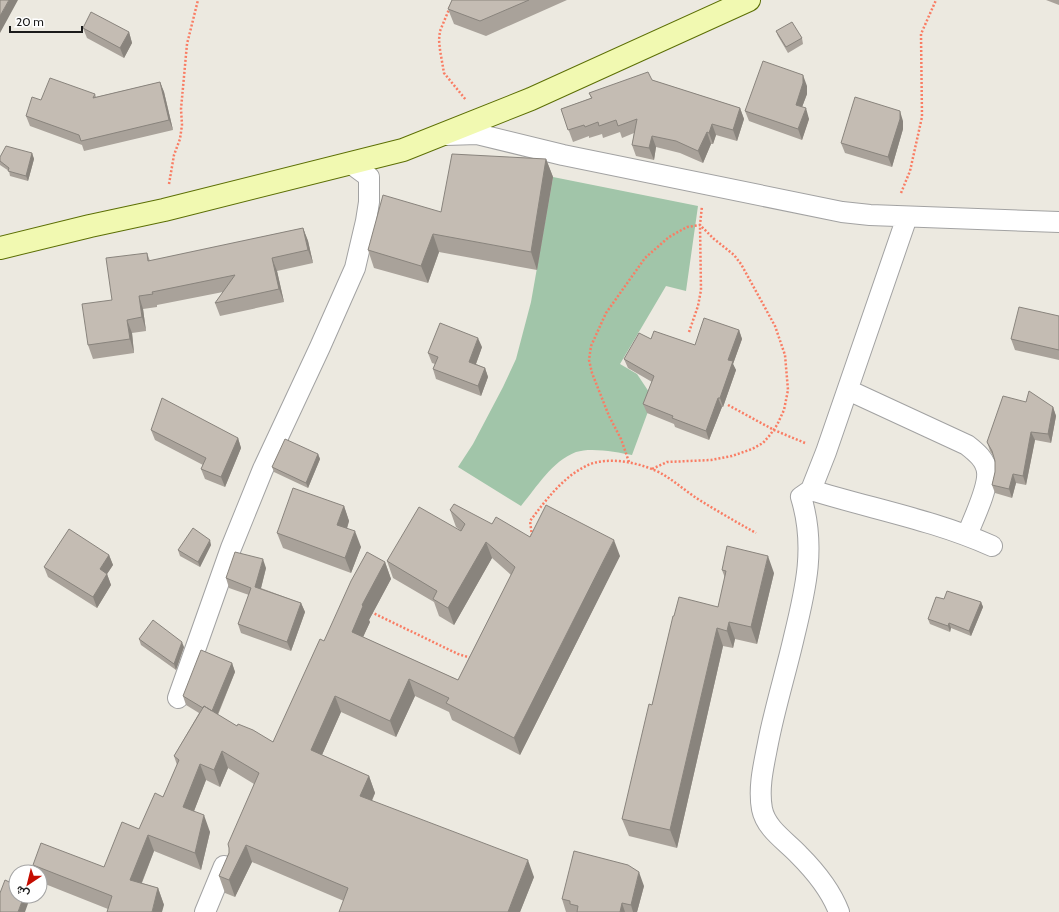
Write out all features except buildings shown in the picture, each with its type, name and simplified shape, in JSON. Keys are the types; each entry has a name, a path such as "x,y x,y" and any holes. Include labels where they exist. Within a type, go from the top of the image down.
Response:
{"main road":[{"path":"0,248 164,210 403,150 530,99 749,0"}],"street":[{"path":"440,135 477,134 563,155 842,212 870,215 1059,222"},
{"path":"178,698 234,540 263,469 320,348 355,268 366,221 370,190 369,177 350,163"},
{"path":"839,912 824,883 800,856 776,834 767,821 762,810 761,794 763,771 806,588 808,573 807,520 801,497 811,490 848,390 900,216"},
{"path":"848,390 968,445 978,454 984,463 987,472 986,483 967,535"},
{"path":"811,490 895,512 967,535 992,546"},
{"path":"205,912 224,866"}],"path":[{"path":"164,210 174,155 180,138 187,44 198,0"},
{"path":"900,216 922,117 921,34 936,0"},
{"path":"450,6 440,31 439,40 444,73 482,119"},
{"path":"689,332 698,306 701,290 700,225 706,183"},
{"path":"652,470 667,462 711,460 743,452 763,443 774,430 784,410 788,390 785,354 775,326 741,264 734,255 714,239 700,225"},
{"path":"629,462 621,439 609,416 592,373 589,360 591,346 606,313 645,258 669,236 688,227 700,225"},
{"path":"728,405 774,430 826,452"},
{"path":"533,544 530,521 549,496 564,480 587,465 613,459 640,464 663,474 700,500 756,533"},
{"path":"365,609 458,654 470,658 475,655"}],"green space":[{"path":"553,177 698,206 686,291 666,286 620,364 637,374 653,398 632,455 612,451 589,450 576,452 567,456 552,468 521,506 458,467 473,444 516,359 531,302"}]}
